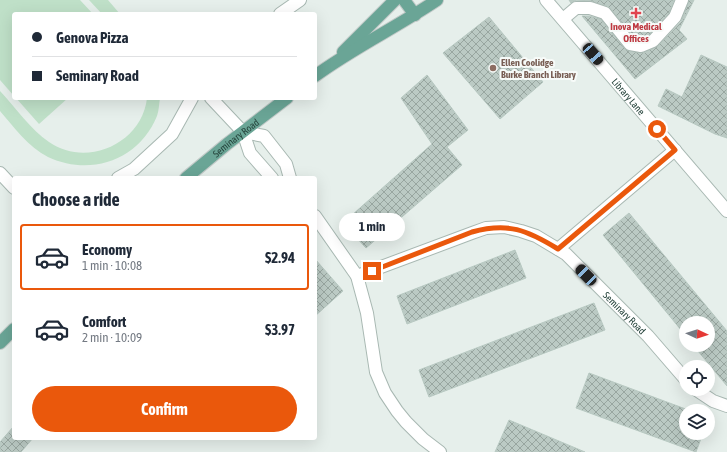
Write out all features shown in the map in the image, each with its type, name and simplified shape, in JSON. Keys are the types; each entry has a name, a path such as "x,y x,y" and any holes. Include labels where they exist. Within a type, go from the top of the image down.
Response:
{"main road":[{"path":"330,65 395,0"},
{"path":"404,0 415,15"},
{"path":"317,75 330,65 415,15 437,0"},
{"name":"Seminary Road","path":"188,176 284,100"},
{"path":"0,343 12,331"}],"street":[{"path":"283,12 300,0"},
{"name":"Library Lane","path":"546,0 727,211"},
{"path":"594,0 606,13 626,29 630,44 641,46 653,41 675,17 682,0"},
{"path":"562,19 576,8 590,8 606,13"},
{"path":"122,176 134,169 172,134 191,100"},
{"path":"212,100 243,132 250,153 270,176"},
{"path":"243,132 264,136 286,164 289,176"},
{"path":"558,249 675,150"},
{"path":"0,173 12,186"},
{"path":"317,219 357,276 367,313 376,372 385,393 406,422 423,439 440,452"},
{"name":"Seminary Road","path":"357,276 486,228 504,227 521,230 536,236 566,254 648,336 679,372"},
{"path":"706,396 713,401 723,404"}],"green space":[{"path":"0,0 80,0 91,12 12,12 12,94 0,80"},
{"path":"89,0 108,0 118,12 100,12"},
{"path":"0,91 30,125 49,142 64,149 79,153 95,152 110,147 124,139 135,128 143,114 146,100 160,100 157,116 149,131 138,144 126,154 97,164 81,165 64,163 48,157 34,148 0,111"},
{"path":"18,100 66,100 39,124"}],"building":[{"path":"569,0 576,0 571,3"},
{"path":"576,0 674,0 669,13 649,35 640,38 634,37 608,6 590,1"},
{"path":"689,0 694,0 679,30 687,39 635,79 582,16 601,19 625,49 643,53 658,46 681,22"},
{"name":"Ellen Coolidge Burke Branch Library","path":"489,17 543,82 500,119 443,53"},
{"path":"701,55 727,67 727,138 715,134 658,106 666,89 682,97"},
{"path":"427,75 468,130 447,147 462,165 366,248 343,223 432,144 401,98"},
{"path":"629,213 715,316 679,316 679,327 603,235"},
{"path":"515,250 526,278 407,324 397,296"},
{"path":"317,261 343,291 317,314"},
{"path":"594,303 605,330 429,397 419,370"},
{"path":"715,317 727,331 727,386 715,372 715,360 705,360 699,352 715,352"},
{"path":"589,373 679,407 679,440 700,440 696,452 576,408"},
{"path":"509,420 585,452 495,452"},
{"path":"12,428 12,440 31,440 21,452 0,452 0,442"}],"place":[{"name":"Inova Medical Offices","path":"636,13"},
{"name":"Ellen Coolidge Burke Branch Library","path":"493,68"}],"route":[{"path":"372,271 486,228 504,227 521,230 536,236 558,249 675,150 657,129"}]}
